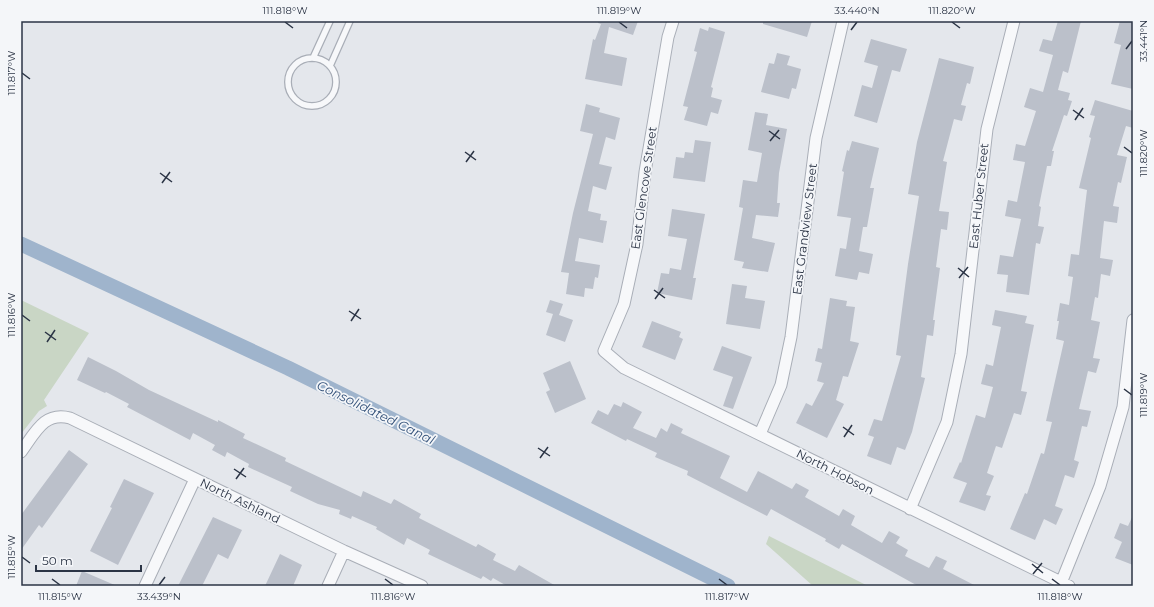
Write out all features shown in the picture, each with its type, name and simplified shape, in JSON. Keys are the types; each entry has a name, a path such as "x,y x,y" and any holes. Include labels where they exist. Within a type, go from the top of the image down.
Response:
{"street":[{"name":"East Glencove Street","path":"604,351 624,304 637,244 647,164 668,37 673,21"},
{"name":"East Grandview Street","path":"760,434 781,385 791,337 816,138 843,21"},
{"name":"East Huber Street","path":"910,509 947,422 961,354 987,129 1014,21"},
{"path":"1065,584 1100,486 1123,407 1133,320"},
{"name":"North Hobson","path":"604,351 624,368 1065,584"},
{"name":"North Ashland","path":"21,452 41,424 50,418 59,415 70,418 344,551 422,586"},
{"path":"145,586 195,479"},
{"path":"328,586 344,551"}],"lane":[{"path":"313,58 330,21"},
{"path":"330,66 350,21"},
{"path":"313,58 324,61 330,66 336,80 332,96 319,105 302,103 291,92 289,78 296,64 302,60 313,58"}],"green space":[{"path":"21,300 89,333 44,400 47,406 39,411 21,434"},
{"path":"769,536 868,586 813,586 766,544"}],"building":[{"path":"598,21 638,21 633,35 609,27 604,53 627,58 622,86 585,79 593,39 595,40 601,24 598,23"},
{"path":"763,21 812,21 807,37 763,24"},
{"path":"1058,21 1081,21 1068,73 1063,71 1058,90 1070,93 1068,100 1072,101 1067,116 1064,115 1052,151 1054,151 1051,166 1047,166 1039,206 1041,207 1038,226 1044,227 1040,244 1036,243 1029,295 1006,292 1008,275 997,274 1000,255 1013,257 1021,219 1005,216 1008,200 1017,202 1025,162 1013,160 1016,144 1025,146 1036,111 1024,107 1030,88 1043,92 1053,55 1039,51 1043,39 1052,41"},
{"path":"1120,21 1133,21 1133,89 1111,84 1121,45 1114,43"},
{"path":"709,27 725,32 711,87 713,88 711,97 722,100 718,114 711,112 707,126 684,120 688,107 683,106 697,52 694,51 700,28 708,31"},
{"path":"871,39 907,49 900,72 892,70 877,123 854,116 862,85 872,88 878,66 864,62"},
{"path":"777,53 790,56 787,65 801,69 796,89 792,88 789,99 761,92 769,63 774,64"},
{"path":"939,58 974,67 970,84 967,83 961,105 966,106 962,121 954,119 943,161 947,162 939,211 949,212 947,230 941,229 936,267 940,268 933,320 935,320 933,336 927,335 921,377 925,378 912,432 905,450 897,447 891,465 867,456 874,437 868,435 874,419 882,421 901,356 896,355 919,196 908,194 917,142"},
{"path":"1095,100 1133,111 1133,128 1126,126 1117,155 1127,157 1121,183 1118,182 1113,206 1119,207 1117,223 1104,221 1100,258 1113,260 1110,276 1101,274 1098,298 1095,297 1091,320 1100,322 1093,358 1100,359 1096,373 1088,371 1079,409 1091,411 1087,427 1082,426 1074,460 1079,462 1074,478 1065,475 1055,506 1063,509 1056,525 1044,519 1035,540 1010,529 1025,493 1027,494 1041,453 1044,454 1052,422 1046,421 1064,341 1056,339 1059,321 1057,321 1060,303 1069,305 1073,277 1068,276 1071,254 1079,255 1087,190 1079,188 1091,138 1089,137 1095,116 1090,115"},
{"path":"586,104 600,108 599,112 620,118 615,140 606,137 599,164 612,167 606,190 593,186 588,211 601,214 600,220 607,221 603,243 579,238 575,261 600,265 598,278 595,277 593,289 585,288 584,297 566,294 569,273 561,272 573,213 593,134 580,131"},
{"path":"755,112 768,114 766,125 787,129 779,173 777,203 780,203 778,217 756,215 752,238 775,243 768,272 742,268 744,262 734,260 743,208 739,207 743,180 757,182 762,153 748,150"},
{"path":"695,140 711,142 705,182 673,178 676,157 684,158 685,152 693,153"},
{"path":"852,141 879,148 870,188 874,188 867,227 863,227 859,251 873,254 869,274 859,272 857,280 835,276 840,248 846,249 851,218 837,216 844,172 842,171 847,150 849,151"},
{"path":"672,209 705,214 693,278 696,278 692,300 657,293 661,273 669,274 670,268 681,270 687,239 668,236"},
{"path":"732,284 747,286 745,298 765,301 760,329 726,324"},
{"path":"830,298 847,301 846,306 855,307 850,341 859,343 848,377 843,376 836,400 844,404 827,438 796,423 806,403 812,406 824,383 817,381 822,363 815,361 818,348 822,349"},
{"path":"550,300 563,304 559,315 573,320 565,342 546,335 553,314 546,312"},
{"path":"995,310 1027,316 1025,323 1034,325 1021,391 1027,392 1021,415 1014,413 1002,448 996,446 987,473 994,476 986,495 991,496 985,511 959,502 967,483 953,478 960,462 961,463 976,415 985,418 993,387 981,384 986,364 993,366 1001,327 992,325"},
{"path":"652,321 681,332 679,337 683,339 675,360 642,347"},
{"path":"722,346 752,357 733,409 723,406 733,377 713,370"},
{"path":"88,357 149,390 218,422 218,420 245,434 243,438 286,458 285,461 361,497 363,491 391,504 394,499 421,514 419,518 476,547 478,544 496,554 493,560 515,571 519,565 556,586 507,586 493,578 491,581 483,576 481,579 428,554 430,550 407,538 404,545 376,529 377,527 352,516 351,519 339,514 340,510 318,504 290,491 292,487 248,467 249,464 227,452 225,457 212,450 215,445 193,433 190,440 127,407 129,404 106,392 105,393 77,380"},
{"path":"570,361 586,399 555,413 546,392 550,390 543,373"},
{"path":"623,402 642,412 633,428 656,438 661,428 667,432 671,423 683,429 681,433 730,456 720,478 747,492 758,471 792,489 796,483 809,490 805,497 839,516 843,509 855,516 851,525 882,543 889,531 900,537 896,543 908,550 905,556 929,568 936,556 947,561 943,569 976,586 918,586 842,544 839,549 825,541 826,539 771,509 767,516 687,475 688,471 655,457 657,453 627,439 626,441 591,423 598,410 608,415 614,404 621,407"},
{"path":"69,450 88,464 42,528 39,525 21,550 21,515"},
{"path":"124,479 154,493 118,565 90,551 112,508 110,507"},
{"path":"1133,515 1133,565 1115,558 1122,542 1114,538 1120,523 1128,526"},
{"path":"213,517 242,530 228,559 218,554 202,586 178,586"},
{"path":"280,554 302,565 293,586 265,586"},
{"path":"82,571 117,586 76,586"}],"waterway":[{"name":"Consolidated Canal","path":"21,244 288,368 728,586"}]}
